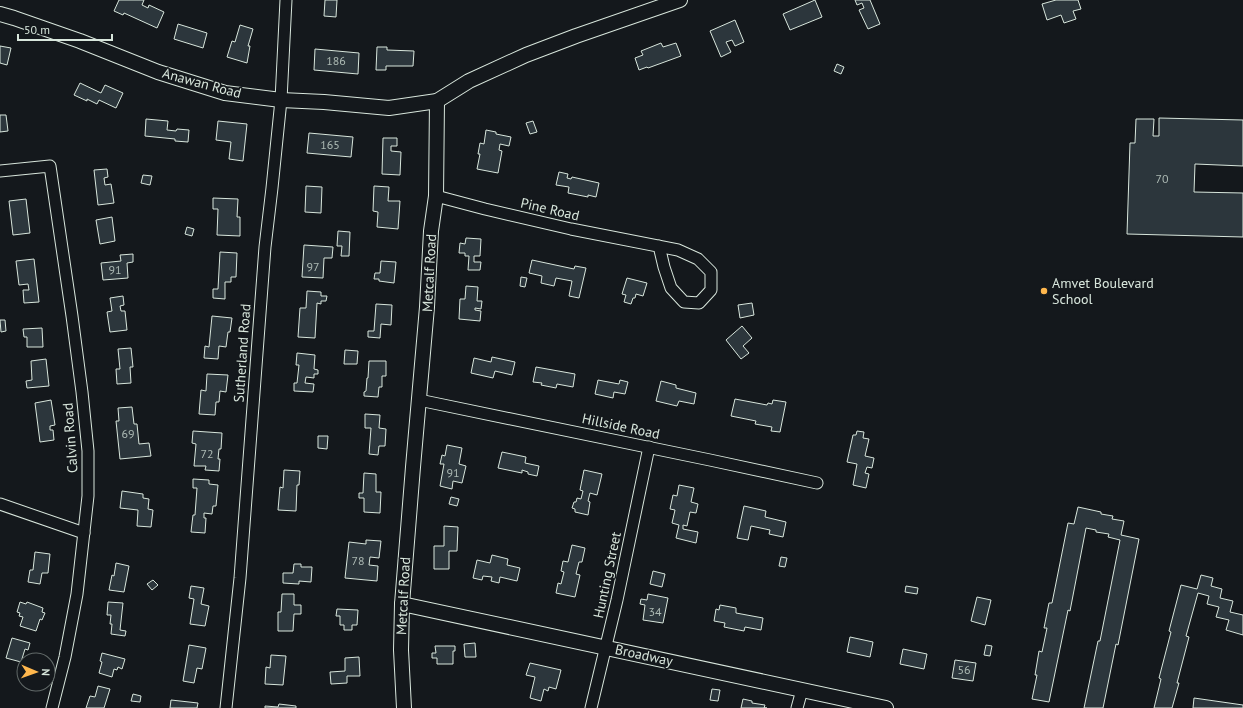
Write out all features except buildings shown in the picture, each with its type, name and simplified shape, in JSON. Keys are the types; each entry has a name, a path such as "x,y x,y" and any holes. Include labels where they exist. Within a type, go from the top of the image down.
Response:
{"street":[{"name":"Sutherland Road","path":"226,708 240,578 265,247 281,100 286,0"},
{"path":"437,101 470,81 526,55 680,0"},
{"name":"Anawan Road","path":"0,14 80,41 158,72 225,93 281,100 389,108 437,101"},
{"name":"Metcalf Road","path":"404,708 401,650 402,604 427,307 431,231 436,196 437,101"},
{"name":"Calvin Road","path":"0,171 50,166 71,308 88,451 88,496 77,594 65,657 52,708"},
{"name":"Pine Road","path":"436,196 484,209 571,229 659,246 678,250 698,259 711,272 712,290 699,303 684,302 671,288 659,246"},
{"name":"Hillside Road","path":"419,400 817,483"},
{"name":"Hunting Street","path":"591,708 618,600 649,448"},
{"path":"0,504 84,533"},
{"name":"Broadway","path":"402,604 886,708"},
{"path":"797,708 802,690"}],"place":[{"name":"Amvet Boulevard School","path":"1044,291"}]}
